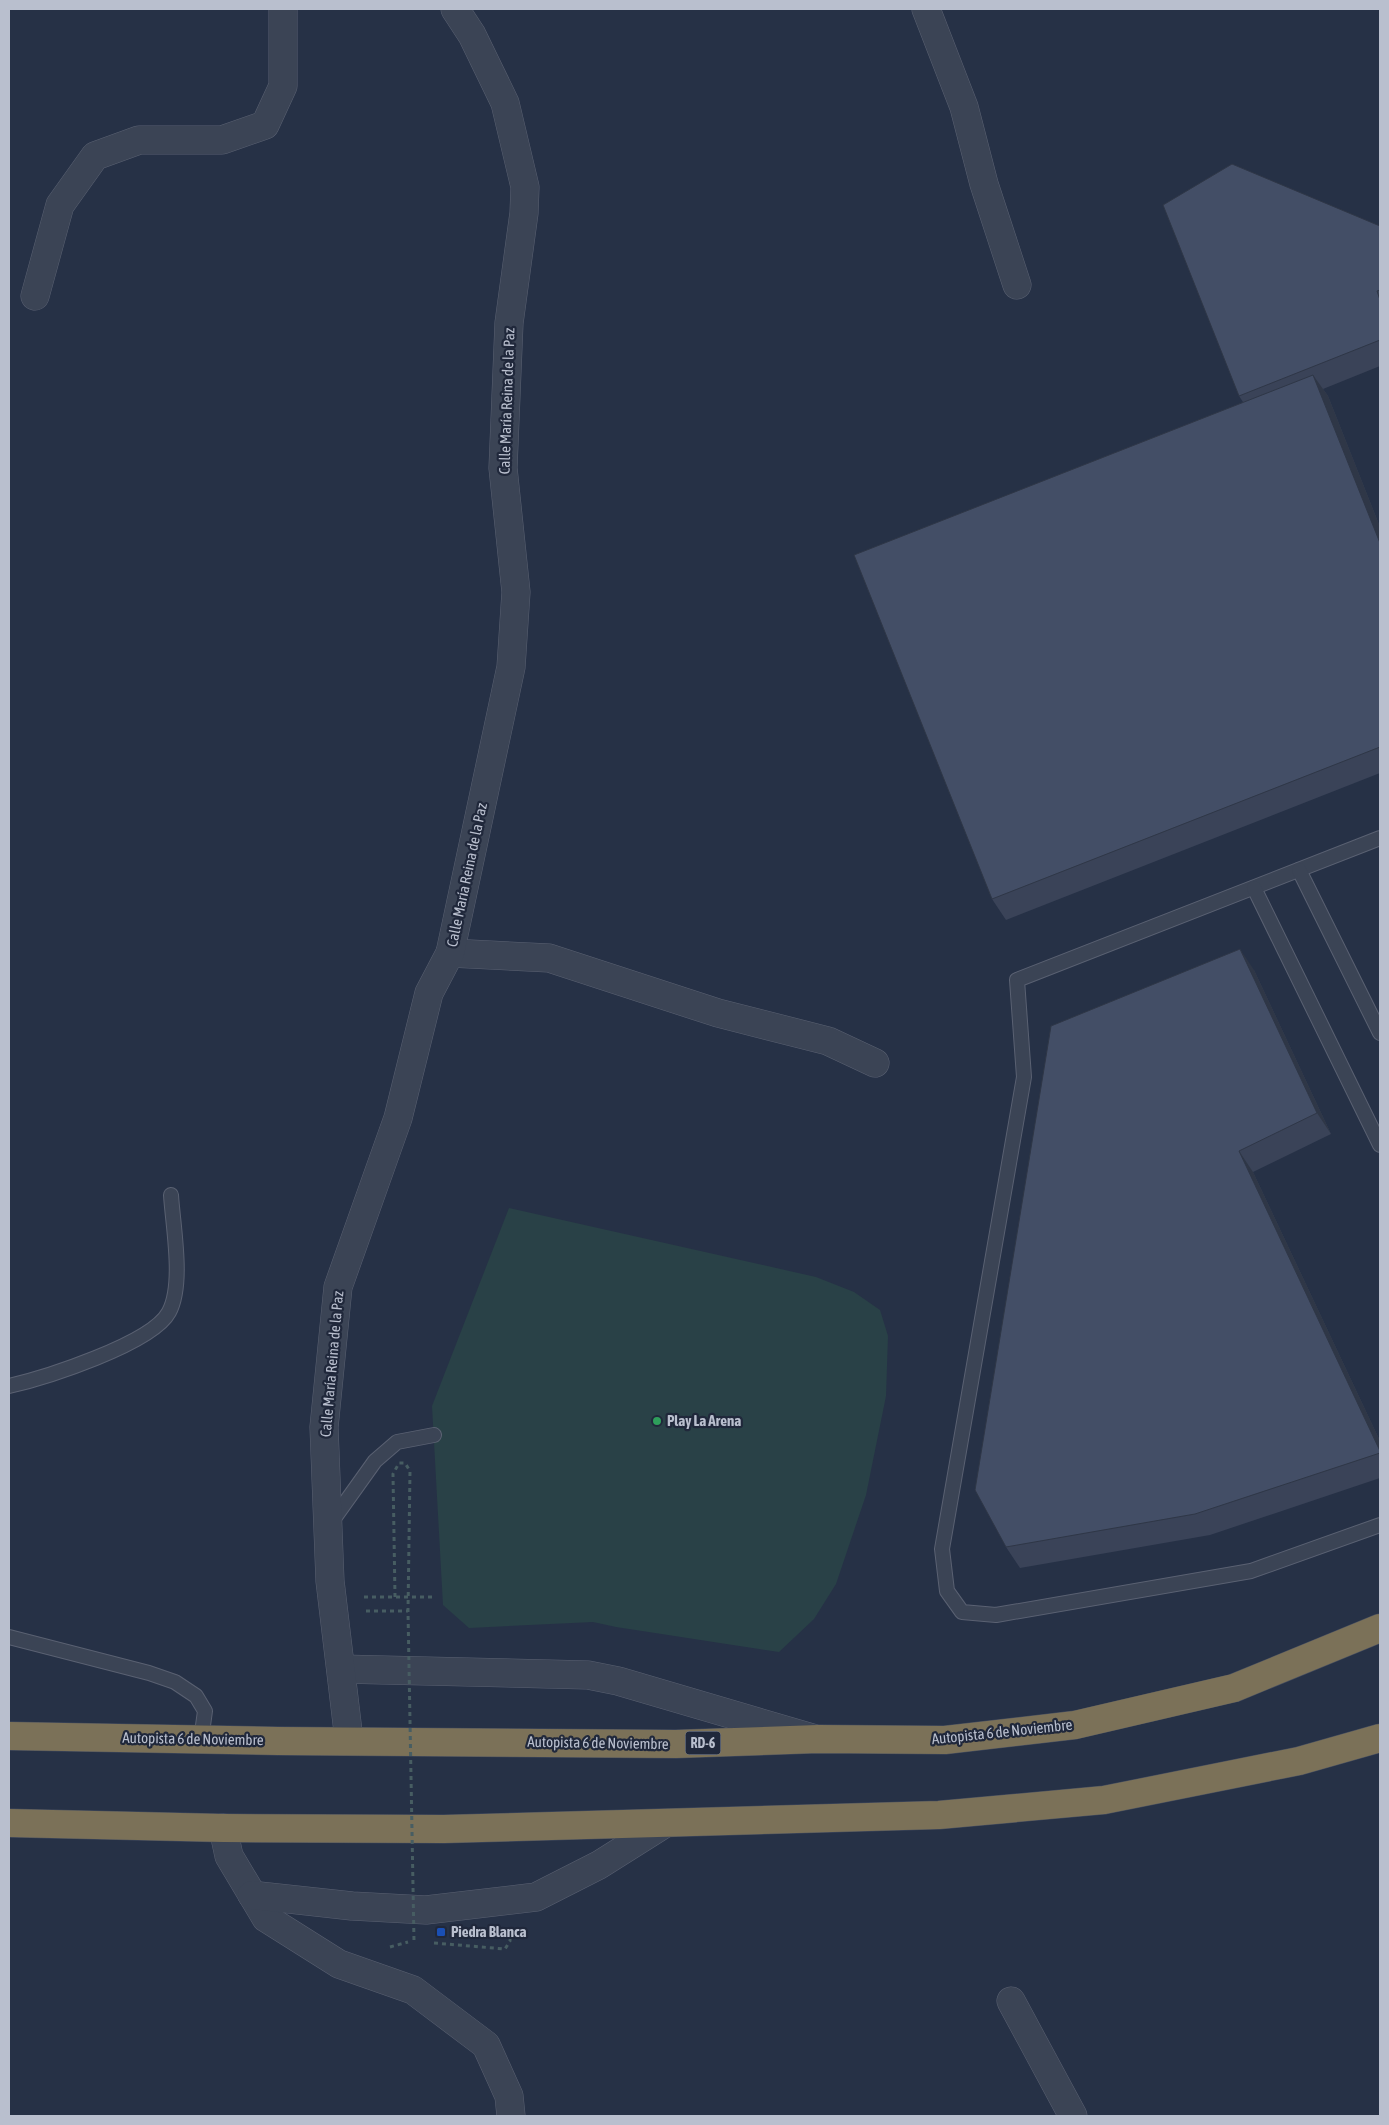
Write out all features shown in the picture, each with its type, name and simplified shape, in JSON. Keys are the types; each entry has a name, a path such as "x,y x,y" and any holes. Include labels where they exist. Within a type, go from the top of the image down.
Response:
{"highway":[{"name":"Autopista 6 de Noviembre","path":"9,1736 201,1740 676,1744 818,1739 945,1740 1075,1725 1234,1688 1380,1628"},
{"path":"9,1823 223,1828 444,1829 939,1815 1104,1800 1299,1761 1380,1738"}],"street":[{"path":"35,296 60,205 95,156 139,140 222,140 265,125 283,86 283,9"},
{"name":"Calle María Reina de la Paz","path":"350,1740 330,1581 324,1427 338,1286 398,1118 429,993 450,953 511,666 516,592 503,468 509,323 524,212 525,187 505,103 472,34 455,9"},
{"path":"926,9 964,107 984,184 1017,285"},
{"path":"450,953 549,958 718,1014 828,1041 875,1063"},
{"path":"341,1669 588,1675 618,1681 818,1739"},
{"path":"252,1895 352,1906 426,1910 536,1896 599,1865 664,1824"},
{"path":"223,1828 229,1856 266,1918 340,1964 412,1990 486,2045 509,2096 511,2116"},
{"path":"1011,2002 1073,2116"}],"lane":[{"path":"1380,838 1017,980 1024,1077 942,1549 947,1591 962,1612 996,1615 1251,1572 1380,1525"},
{"path":"1299,870 1380,1033"},
{"path":"1254,888 1380,1145"},
{"path":"9,1386 67,1367 134,1341 155,1328 169,1312 177,1274 171,1195"},
{"path":"328,1527 375,1460 397,1442 434,1435"},
{"path":"9,1637 149,1673 175,1682 196,1696 205,1710 201,1740"}],"path":[{"path":"395,1597 393,1474 399,1463 405,1463 410,1471 408,1611 414,1941"},
{"path":"360,1604 360,1597 436,1598"},
{"path":"360,1612 408,1611"}],"green space":[{"name":"Play La Arena","path":"509,1208 816,1277 854,1292 880,1310 888,1336 886,1396 866,1495 836,1584 814,1619 779,1652 593,1622 469,1628 443,1605 432,1406"}],"building":[{"path":"1232,164 1380,226 1380,290 1377,291 1380,300 1380,340 1239,396 1163,205"},
{"path":"1313,375 1380,543 1380,747 992,899 854,555"},
{"path":"1240,949 1317,1113 1239,1151 1380,1453 1195,1514 1006,1547 975,1490 1051,1026"}],"place":[{"name":"Play La Arena","path":"657,1421"},
{"name":"Piedra Blanca","path":"441,1932"}]}
